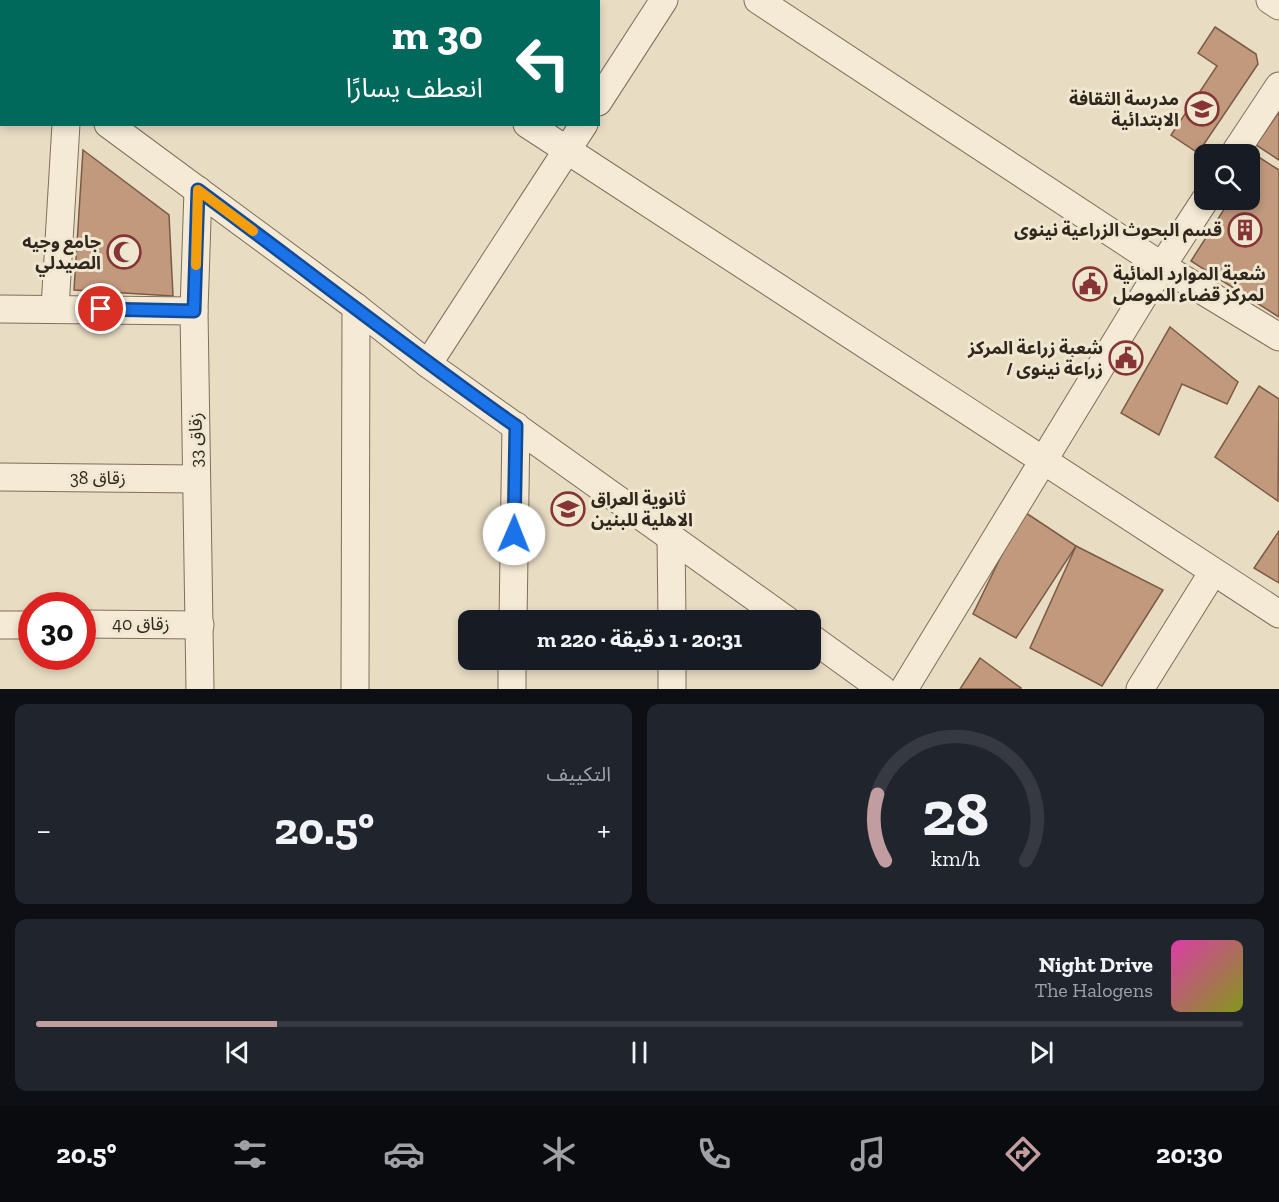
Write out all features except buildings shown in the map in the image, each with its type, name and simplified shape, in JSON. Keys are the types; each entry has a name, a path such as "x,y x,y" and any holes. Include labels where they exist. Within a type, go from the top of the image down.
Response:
{"street":[{"path":"600,99 664,0"},
{"path":"758,0 1162,266 1279,337"},
{"path":"1270,0 1279,6"},
{"path":"1241,144 1279,86"},
{"path":"55,308 66,126"},
{"path":"111,126 428,364 773,610"},
{"path":"530,126 1279,614"},
{"path":"428,364 583,126"},
{"name":"زقاق 33","path":"198,190 194,311 200,689"},
{"path":"904,689 1198,210"},
{"path":"355,689 356,308"},
{"path":"0,309 194,311"},
{"path":"513,610 516,426"},
{"name":"زقاق 38","path":"0,477 196,478"},
{"path":"671,537 672,610"},
{"path":"1140,689 1212,572"},
{"name":"زقاق 40","path":"96,624 200,625"},
{"path":"0,625 18,625"},
{"path":"821,645 882,689"},
{"path":"512,670 512,689"},
{"path":"672,670 672,689"}],"slow traffic":[{"path":"196,265 198,190 253,231"}],"place":[{"name":"مدرسة الثقافة الابتدائية","path":"1202,109"},
{"name":"قسم البحوث الزراعية نينوى","path":"1245,230"},
{"name":"جامع وجيه الصيدلي","path":"124,252"},
{"name":"شعبة الموارد المائية لمركز قضاء الموصل","path":"1090,284"},
{"name":"شعبة زراعة المركز / زراعة نينوى","path":"1126,358"},
{"name":"ثانوية العراق الاهلية للبنين","path":"568,509"}],"route":[{"path":"101,309 194,311 198,190 428,364 516,426 514,534"}]}
